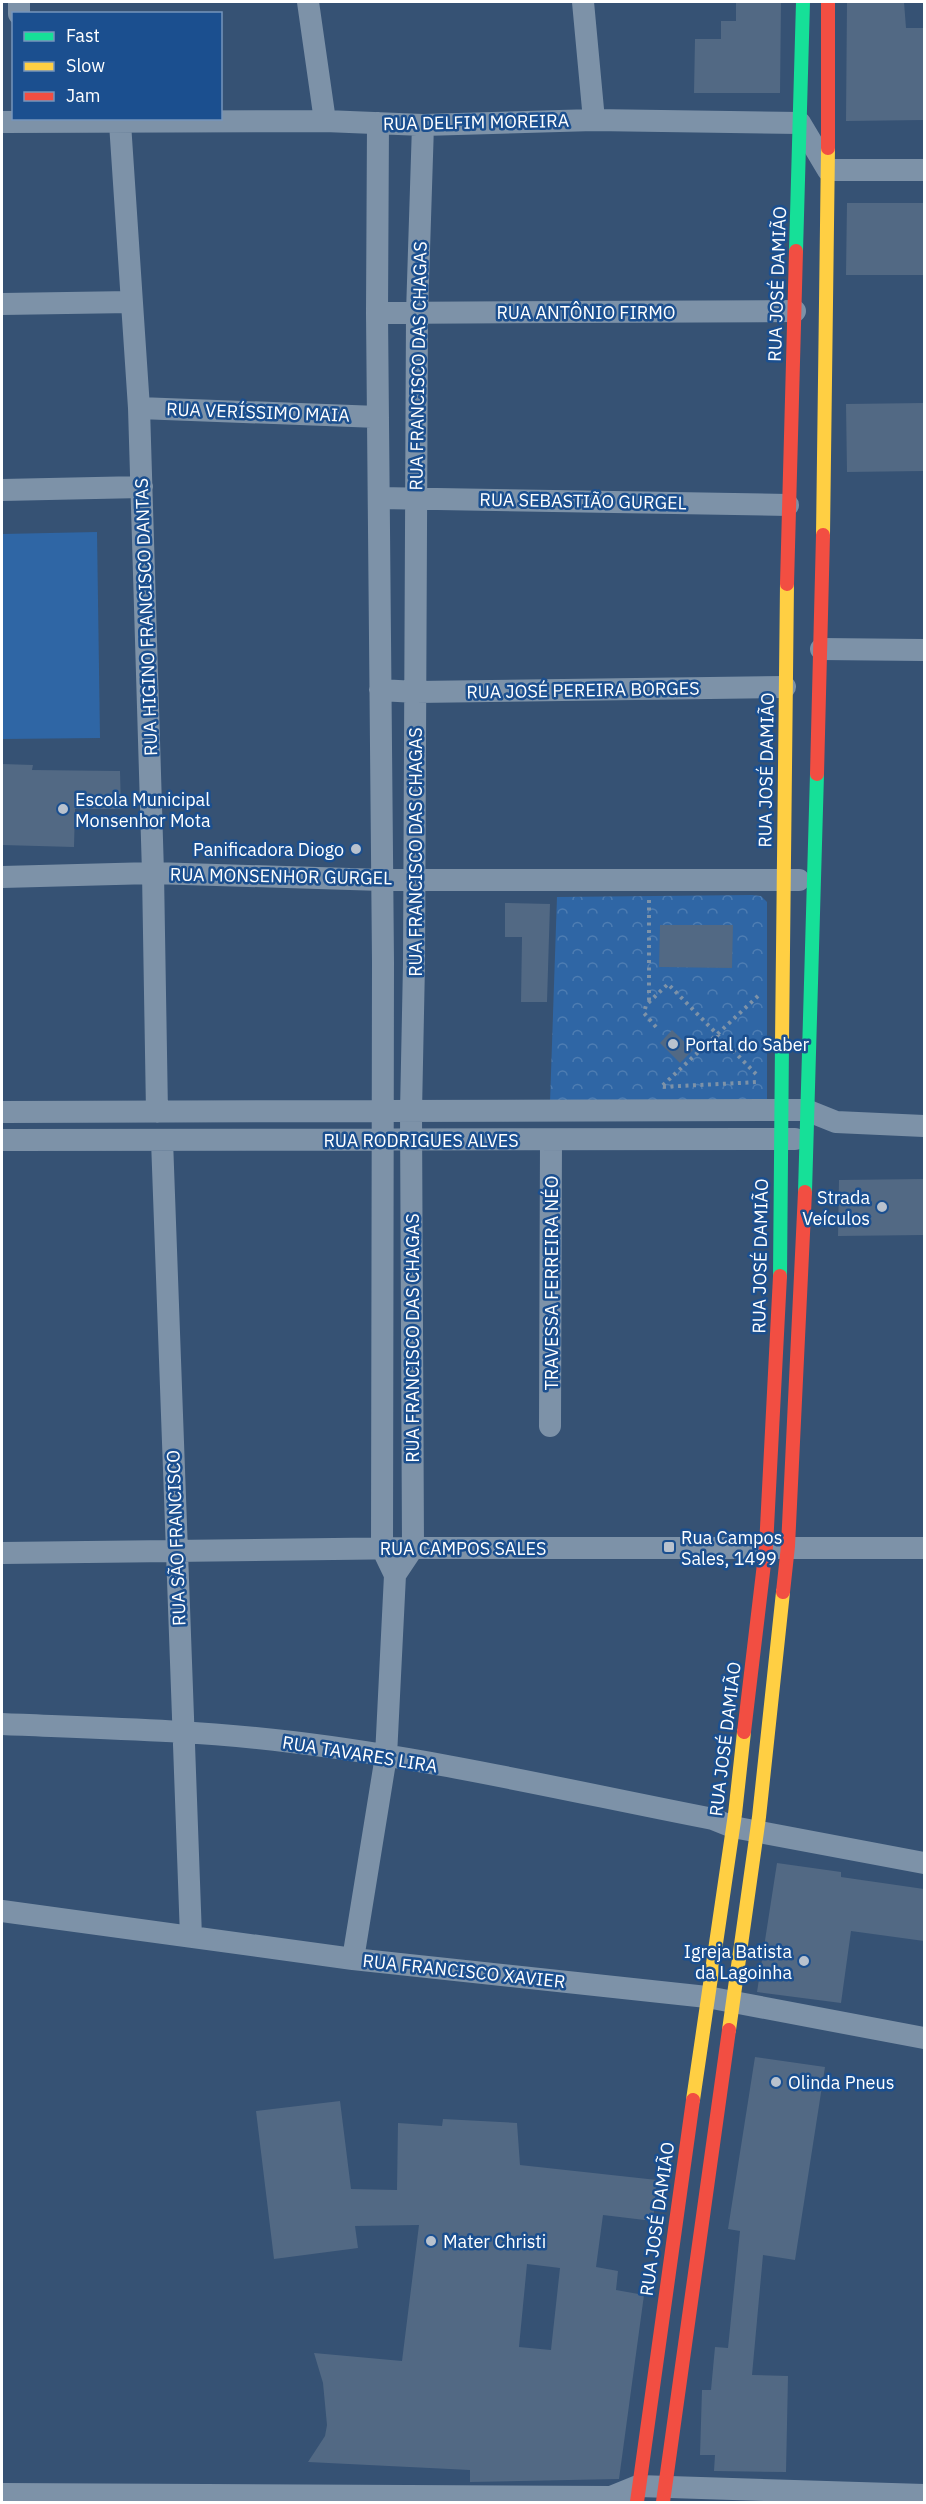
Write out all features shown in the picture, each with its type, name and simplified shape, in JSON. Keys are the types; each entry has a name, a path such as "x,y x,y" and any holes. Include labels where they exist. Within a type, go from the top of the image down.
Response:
{"street":[{"path":"308,2 325,121"},
{"path":"583,2 594,120"},
{"name":"RUA JOSÉ DAMIÃO","path":"664,2495 758,1824 777,1547 802,1276 821,649 807,426 795,311 803,2"},
{"name":"RUA JOSÉ DAMIÃO","path":"638,2494 707,1997 727,1820 777,1547 788,505 807,426 828,170 828,2"},
{"name":"RUA DELFIM MOREIRA","path":"14,121 120,123 325,121 423,125 594,120 800,123"},
{"name":"RUA HIGINO FRANCISCO DANTAS","path":"120,123 139,408 153,873 157,1112"},
{"name":"RUA FRANCISCO DAS CHAGAS","path":"352,1959 386,1756 395,1575 382,1548 382,880 377,313 378,123"},
{"path":"800,123 828,170 924,170"},
{"name":"RUA FRANCISCO DAS CHAGAS","path":"413,1548 411,1112 415,879 417,313 423,125"},
{"path":"2,304 131,302"},
{"name":"RUA ANTÔNIO FIRMO","path":"377,313 795,311"},
{"name":"RUA VERÍSSIMO MAIA","path":"139,408 378,417"},
{"path":"2,490 141,487"},
{"name":"RUA SEBASTIÃO GURGEL","path":"379,498 788,505"},
{"path":"821,649 924,651"},
{"name":"RUA JOSÉ PEREIRA BORGES","path":"380,690 416,692 785,687"},
{"name":"RUA MONSENHOR GURGEL","path":"2,877 153,873 382,880 813,880"},
{"name":"RUA RODRIGUES ALVES","path":"2,1112 806,1110 836,1122 924,1126"},
{"name":"RUA RODRIGUES ALVES","path":"2,1140 805,1139 836,1122"},
{"name":"RUA SÃO FRANCISCO","path":"162,1140 191,1937"},
{"name":"TRAVESSA FERREIRA NÉO","path":"550,1426 551,1141"},
{"name":"RUA CAMPOS SALES","path":"2,1553 382,1548 924,1548"},
{"path":"395,1575 413,1548"},
{"name":"RUA TAVARES LIRA","path":"2,1724 184,1732 291,1742 386,1756 758,1824"},
{"path":"758,1824 924,1848"},
{"path":"758,1824 924,1863"},
{"name":"RUA FRANCISCO XAVIER","path":"2,1911 352,1959 707,1997 924,2038"},
{"path":"2,2494 617,2500 638,2494 924,2495"}],"path":[{"path":"649,881 649,1002"},
{"path":"656,1027 644,1013 646,1005 668,984 717,1034 763,1082 661,1087 717,1034 763,991"}],"green space":[{"path":"97,532 100,738 2,739 2,534"},
{"path":"761,896 767,902 767,1100 550,1103 557,897"}],"building":[{"path":"736,2 781,2 780,93 694,93 695,39 721,39 721,21 736,21"},
{"path":"847,2 904,2 906,28 924,28 924,120 846,121"},
{"path":"847,203 924,203 924,275 846,275"},
{"path":"924,403 924,471 847,472 846,404"},
{"path":"2,764 33,765 32,770 120,771 121,809 75,809 74,847 2,845"},
{"path":"505,903 550,904 547,1002 521,1002 522,937 505,937"},
{"path":"660,925 733,925 732,968 659,967"},
{"name":"Portal do Saber","path":"672,1030 693,1050 680,1063 660,1043"},
{"name":"Strada Veículos","path":"924,1179 924,1235 838,1236 839,1180"},
{"path":"777,1863 841,1872 841,1877 924,1889 924,1941 851,1931 841,2003 757,1992"},
{"path":"755,2057 825,2067 795,2260 763,2255 752,2375 788,2376 786,2472 714,2471 715,2455 700,2455 702,2390 711,2390 715,2347 728,2348 740,2231 728,2229"},
{"path":"340,2101 351,2189 397,2190 398,2123 442,2126 443,2119 517,2123 520,2165 657,2180 653,2221 603,2215 596,2267 618,2271 616,2290 644,2295 619,2479 470,2482 470,2470 308,2462 325,2436 327,2425 323,2383 314,2353 402,2361 419,2225 355,2226 358,2248 274,2259 256,2111","holes":["527,2264 560,2268 551,2350 519,2347"]}],"traffic: fast":[{"path":"796,251 803,2"},
{"path":"805,1192 817,774"},
{"path":"780,1276 782,1042"}],"traffic: slow":[{"path":"823,535 828,148"},
{"path":"782,1042 787,584"},
{"path":"729,2030 759,1817 783,1592"},
{"path":"693,2100 735,1814 744,1732"}],"traffic: jam":[{"path":"828,2 828,148"},
{"path":"787,584 796,251"},
{"path":"817,774 823,535"},
{"path":"783,1592 788,1546 805,1192"},
{"path":"744,1732 766,1547 780,1276"},
{"path":"663,2502 729,2030"},
{"path":"637,2502 693,2100"}],"place":[{"name":"Escola Municipal Monsenhor Mota","path":"63,809"},
{"name":"Panificadora Diogo","path":"356,849"},
{"name":"Portal do Saber","path":"673,1044"},
{"name":"Strada Veículos","path":"882,1207"},
{"name":"Rua Campos Sales, 1499","path":"669,1547"},
{"name":"Igreja Batista da Lagoinha","path":"804,1961"},
{"name":"Olinda Pneus","path":"776,2082"},
{"name":"Mater Christi","path":"431,2241"}]}
